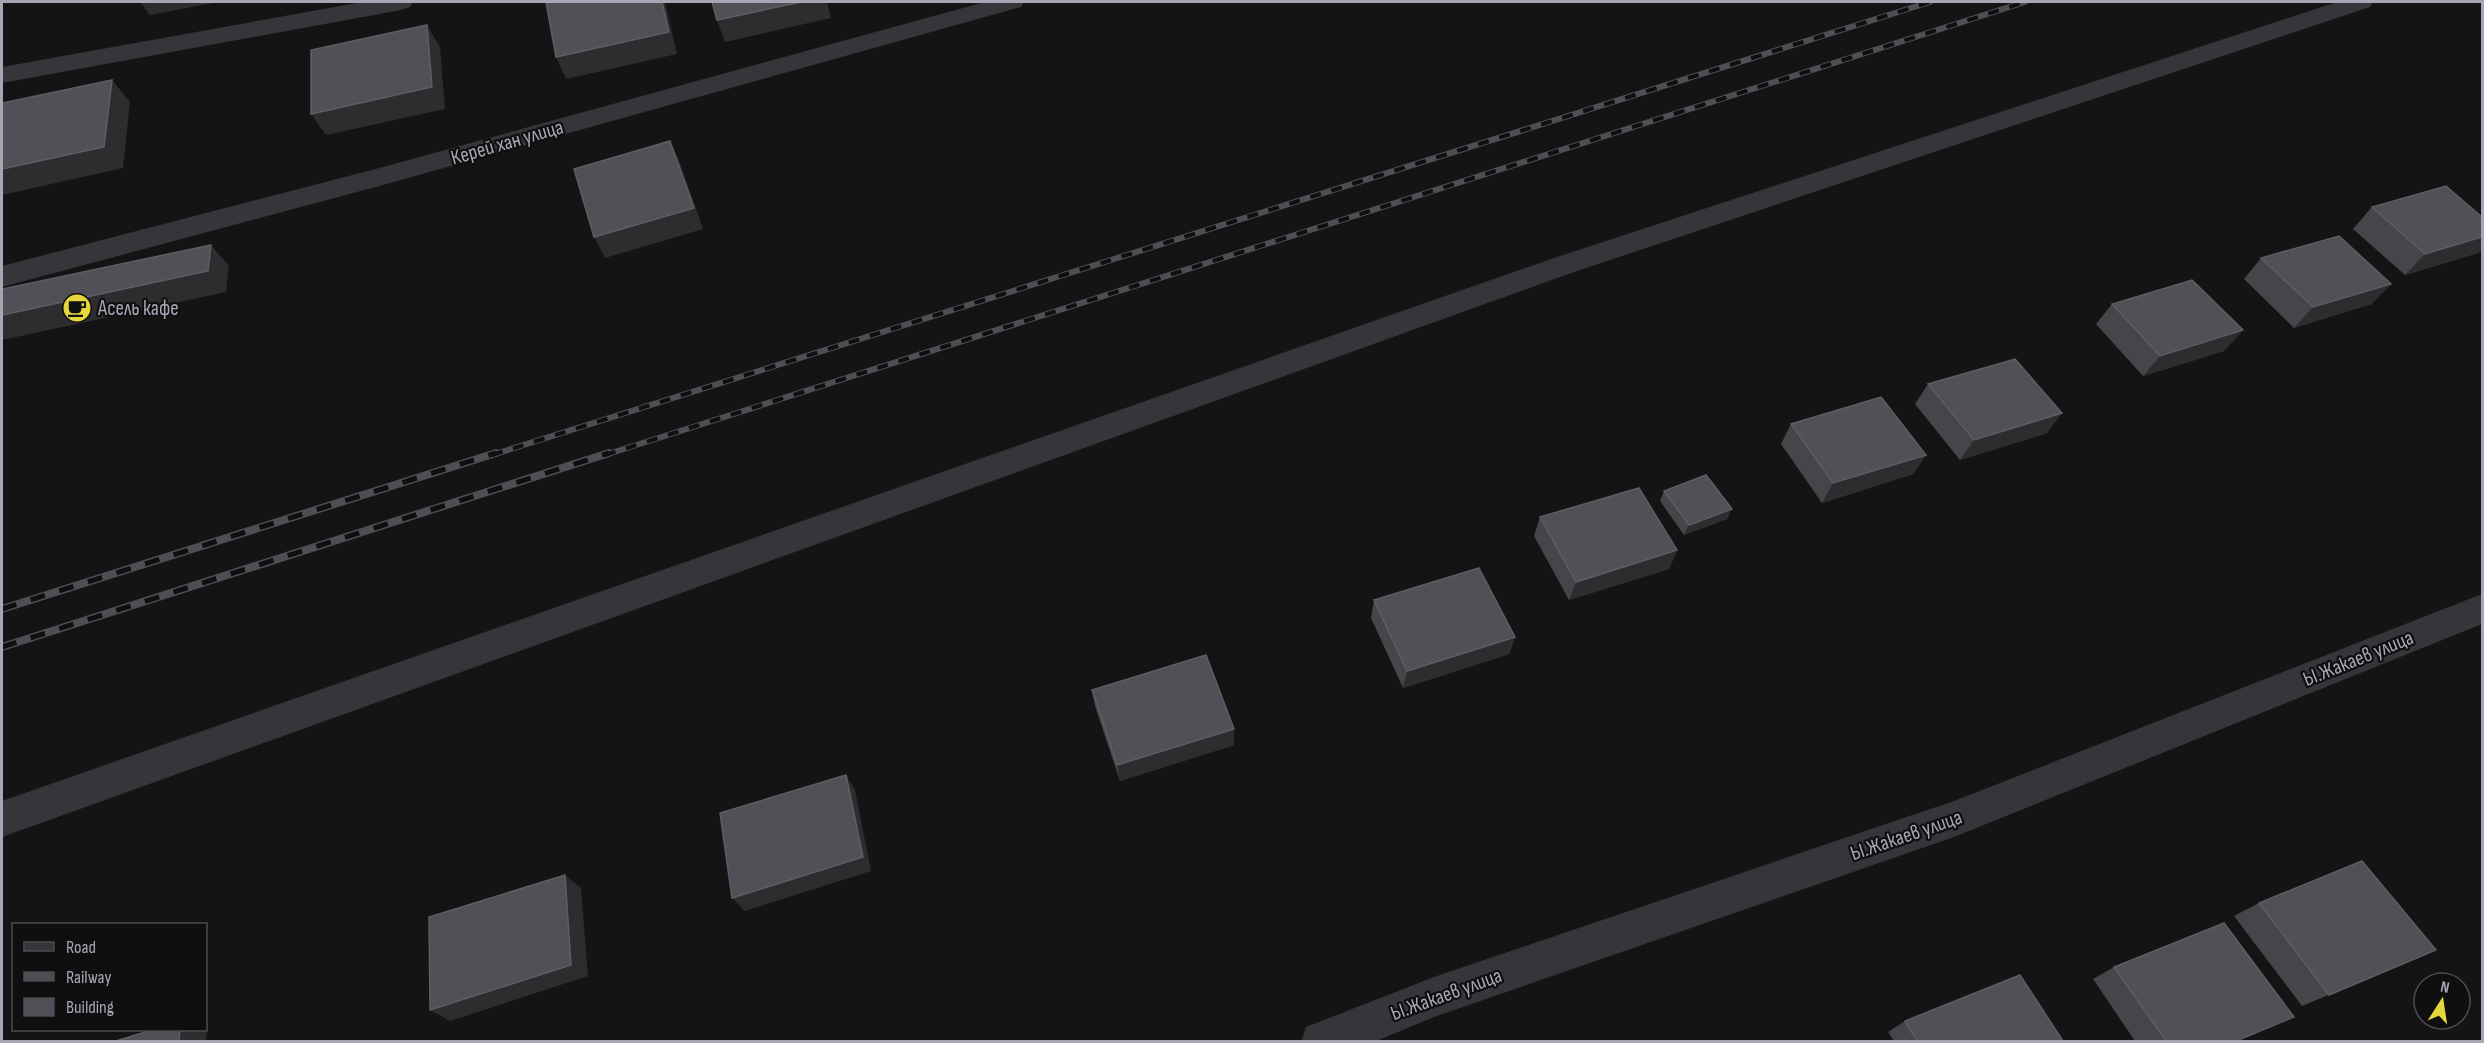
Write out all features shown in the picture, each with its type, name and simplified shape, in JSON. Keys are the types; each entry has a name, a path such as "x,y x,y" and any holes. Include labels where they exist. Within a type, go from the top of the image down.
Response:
{"street":[{"path":"2,75 401,2"},
{"name":"Керей хан улица","path":"2,278 372,179 1012,2"},
{"path":"2,819 1564,265 2361,2"},
{"name":"Ы.Жакаев улица","path":"1321,1041 1434,997 1954,819 2479,615"}],"building":[{"path":"546,2 662,2 669,32 556,57"},
{"path":"712,2 801,2 717,20"},
{"path":"427,25 432,87 311,114 311,50"},
{"path":"112,80 104,147 2,169 2,103"},
{"path":"670,141 694,208 594,237 574,169"},
{"path":"2446,186 2482,217 2482,237 2425,254 2372,207"},
{"path":"2339,236 2391,284 2313,307 2261,258"},
{"path":"211,245 208,271 2,315 2,289"},
{"path":"2192,280 2243,330 2160,356 2112,304"},
{"path":"2015,359 2062,413 1974,440 1928,384"},
{"path":"1881,397 1926,455 1833,483 1791,424"},
{"path":"1706,475 1732,509 1689,525 1664,491"},
{"path":"1639,488 1677,550 1576,582 1540,517"},
{"path":"1479,568 1515,637 1407,671 1374,600"},
{"path":"1206,655 1234,729 1117,765 1092,690"},
{"path":"846,775 863,857 732,898 720,813"},
{"path":"2362,861 2436,950 2329,995 2259,903"},
{"path":"565,875 571,965 430,1010 429,917"},
{"path":"2224,923 2294,1017 2236,1041 2166,1041 2114,967"},
{"path":"2020,975 2063,1041 1917,1041 1905,1021"},
{"path":"148,1031 180,1031 179,1041 116,1041"}],"railway":[{"path":"492,455 1930,2"},
{"path":"605,455 2025,2"},
{"path":"2,609 496,453"},
{"path":"2,647 609,453"}],"place":[{"name":"Асель кафе","path":"77,308"}]}
